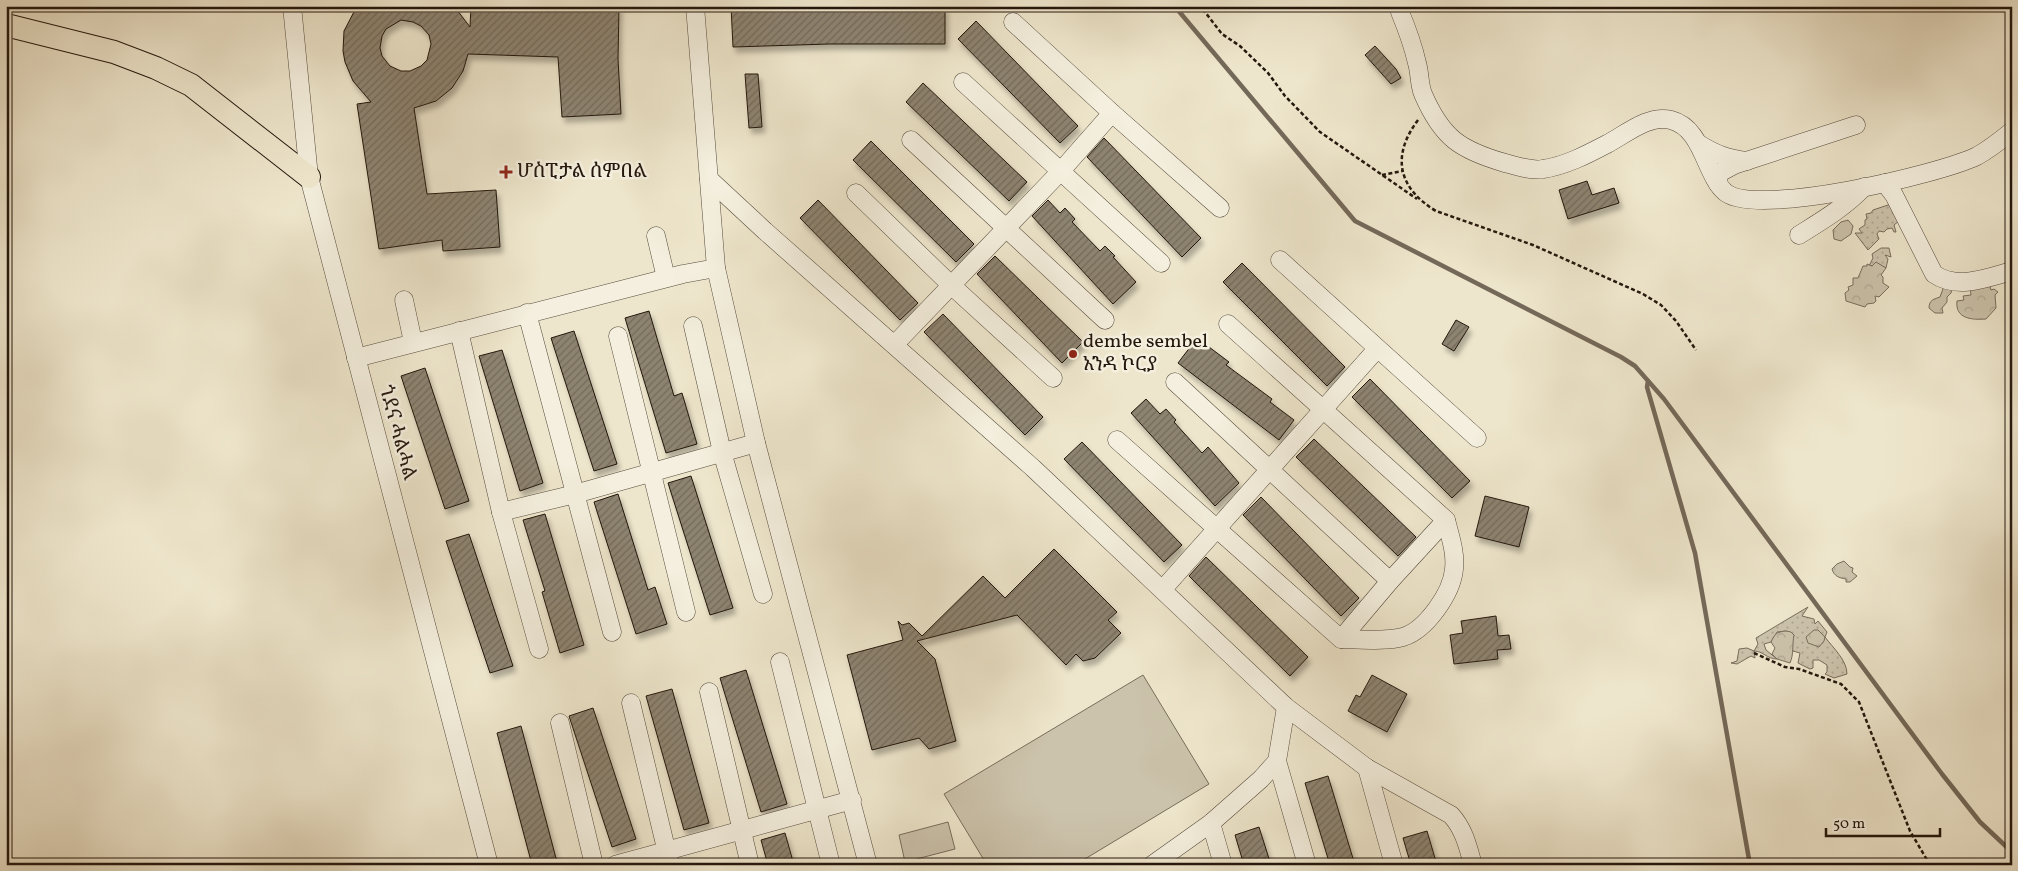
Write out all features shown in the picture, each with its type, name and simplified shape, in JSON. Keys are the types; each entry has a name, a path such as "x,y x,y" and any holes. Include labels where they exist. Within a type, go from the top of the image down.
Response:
{"main road":[{"path":"6,25 114,52 156,68 191,85 309,177"}],"street":[{"name":"ጎደና ሓልሓል","path":"292,6 309,177 489,865"},
{"path":"695,6 716,268 756,443 868,865"},
{"path":"1400,12 1412,43 1422,92 1445,132 1458,145 1479,155 1518,167 1542,169 1584,157 1656,118 1672,120 1685,128 1699,144 1718,184 1724,192 1735,199 1759,201 1832,193 1864,187 1891,186 1978,156 2012,131"},
{"path":"1013,22 1112,113 1220,208"},
{"path":"962,82 1161,263"},
{"path":"894,344 1060,172 1112,113"},
{"path":"1718,184 1719,173 1748,161 1856,125"},
{"path":"911,140 1105,320"},
{"path":"1699,144 1716,155 1729,159 1748,161"},
{"path":"709,179 765,231 1033,468 1286,707 1367,768 1451,815 1458,823 1464,836 1473,865"},
{"path":"1891,186 1934,274 1943,280 1954,282 1971,281 2012,271"},
{"path":"1799,235 1850,202 1864,187"},
{"path":"856,193 951,285 1053,378"},
{"path":"656,236 666,278"},
{"path":"1280,260 1477,438"},
{"path":"356,358 666,278 716,268"},
{"path":"404,300 413,342"},
{"path":"527,313 612,632"},
{"path":"1117,440 1341,639 1403,636 1420,627 1438,607 1447,592 1454,570 1453,546 1446,520 1228,324"},
{"path":"693,326 722,452 763,594"},
{"path":"459,331 501,512 539,649"},
{"path":"618,336 686,612"},
{"path":"1163,589 1377,349"},
{"path":"1175,382 1390,581"},
{"path":"501,512 575,494 756,443"},
{"path":"1341,639 1390,581 1446,520"},
{"path":"780,662 831,865"},
{"path":"709,692 750,865"},
{"path":"631,703 668,858"},
{"path":"1286,707 1277,761 1307,865"},
{"path":"560,723 594,865"},
{"path":"1152,865 1211,823 1261,779 1277,761"},
{"path":"1367,768 1394,865"},
{"path":"615,865 668,858 741,830 852,800"},
{"path":"1211,823 1223,865"}],"path":[{"path":"1197,6 1205,12 1222,34 1240,46 1268,73 1284,96 1320,132 1382,175 1436,211 1533,245 1643,294 1661,305 1676,320 1696,350"},
{"path":"1422,202 1411,190 1404,178 1401,164 1402,149 1409,134 1422,116 1431,109"},
{"path":"1382,175 1402,171"},
{"path":"2009,299 2012,306"},
{"path":"1754,653 1785,667 1799,669 1840,684 1860,702 1910,831 1930,865"}],"green space":[{"path":"1891,204 1899,221 1894,225 1896,232 1892,228 1884,232 1879,231 1877,234 1879,239 1868,250 1855,233 1862,233 1859,229 1865,225 1866,214"},
{"path":"1848,220 1853,226 1851,234 1841,241 1834,239 1833,230 1841,222"},
{"path":"1881,248 1889,248 1891,257 1885,255 1888,259 1886,268 1879,265 1869,266 1873,258 1872,254"},
{"path":"1876,262 1886,268 1881,275 1883,283 1889,287 1879,297 1875,296 1876,301 1874,303 1867,304 1865,307 1846,301 1845,293 1849,290 1848,287 1853,285 1853,278 1858,278 1863,266 1867,266 1867,264 1872,266"},
{"path":"1944,286 1952,289 1951,293 1942,308 1943,313 1935,313 1929,308 1930,303 1940,297"},
{"path":"1990,286 1991,290 1994,289 1998,292 1995,295 1996,308 1986,319 1965,317 1959,312 1957,301 1964,300 1963,296 1971,295 1970,287"},
{"path":"1844,561 1853,568 1852,572 1857,576 1850,582 1846,582 1846,579 1837,576 1832,569"},
{"path":"1808,607 1802,616 1814,619 1815,624 1818,621 1827,632 1825,637 1845,664 1847,674 1834,678 1825,674 1827,672 1827,665 1819,660 1813,660 1813,668 1810,669 1798,663 1800,653 1793,651 1791,646 1794,635 1786,631 1777,632 1771,642 1764,644 1766,650 1777,659 1754,651 1758,644 1756,638"},
{"path":"1814,630 1818,630 1825,637 1819,647 1808,643 1806,637"},
{"path":"1786,631 1794,635 1790,663 1777,659 1772,654 1775,648 1771,642 1774,637 1778,633"},
{"path":"1747,648 1754,651 1755,658 1751,656 1737,664 1731,663 1737,661 1739,649"},
{"path":"1143,675 1209,784 1075,865 987,865 944,794"},
{"path":"948,822 955,849 905,862 899,835"}],"building":[{"path":"357,6 454,6 470,27 471,6 619,6 618,59 621,114 562,117 558,57 468,54 463,71 452,88 436,101 414,108 427,194 496,190 500,247 443,251 442,240 379,249 357,104 371,102 353,81 345,62 343,51 344,31","holes":["401,20 413,22 421,26 429,35 431,44 427,60 421,66 410,71 401,71 390,66 382,56 380,48 382,36 386,29"]},
{"path":"731,6 945,6 945,44 829,44 733,47"},
{"path":"976,21 1078,126 1060,143 958,39"},
{"path":"1375,46 1396,69 1401,78 1391,84 1365,55"},
{"path":"745,74 758,74 762,127 749,128"},
{"path":"923,83 1027,182 1009,201 906,102"},
{"path":"1104,138 1201,238 1182,257 1087,157"},
{"path":"871,141 974,244 956,262 853,160"},
{"path":"1587,181 1592,195 1614,188 1619,203 1568,219 1559,190"},
{"path":"818,200 918,303 900,320 800,218"},
{"path":"1048,200 1060,213 1065,208 1075,219 1072,222 1100,251 1105,246 1136,282 1113,304 1032,216"},
{"path":"995,256 1083,342 1062,363 977,274"},
{"path":"1242,263 1345,367 1327,386 1223,282"},
{"path":"649,311 674,396 682,393 697,444 666,453 625,318"},
{"path":"943,314 1043,417 1025,435 924,332"},
{"path":"1456,320 1469,327 1454,351 1442,344"},
{"path":"574,331 617,464 594,471 551,338"},
{"path":"1197,338 1229,362 1226,365 1272,399 1270,402 1294,420 1279,440 1178,363"},
{"path":"502,350 543,483 520,491 479,356"},
{"path":"425,368 469,501 445,509 401,376"},
{"path":"1370,379 1470,481 1452,498 1352,397"},
{"path":"1146,399 1160,414 1166,409 1176,420 1174,422 1202,453 1208,447 1239,483 1215,506 1131,413"},
{"path":"1314,439 1416,537 1398,556 1296,457"},
{"path":"1082,442 1182,545 1164,562 1064,459"},
{"path":"691,476 733,608 710,615 668,483"},
{"path":"618,494 648,590 655,587 667,624 636,634 594,502"},
{"path":"1485,496 1529,507 1519,547 1475,536"},
{"path":"1261,497 1359,598 1341,616 1243,515"},
{"path":"545,514 584,645 560,653 542,592 545,591 523,520"},
{"path":"469,534 513,666 490,673 446,541"},
{"path":"1054,549 1117,612 1108,620 1121,633 1095,658 1083,661 1076,654 1066,665 1017,615 917,641 935,659 956,741 929,749 919,738 872,750 847,655 903,640 898,621 902,625 909,623 922,636 983,576 1005,598"},
{"path":"1206,557 1308,657 1290,676 1189,576"},
{"path":"1496,616 1498,636 1509,635 1511,649 1497,650 1498,659 1454,664 1450,635 1463,633 1461,621"},
{"path":"746,670 787,804 761,812 720,678"},
{"path":"1372,675 1407,694 1387,732 1348,711 1356,695 1360,697"},
{"path":"672,689 709,823 684,830 646,696"},
{"path":"593,708 636,839 612,847 569,716"},
{"path":"521,726 557,862 546,865 532,865 497,733"},
{"path":"1328,776 1355,865 1330,865 1305,783"},
{"path":"1259,827 1271,865 1244,865 1235,835"},
{"path":"1427,831 1437,865 1411,865 1403,838"},
{"path":"785,833 794,865 768,865 761,840"}],"waterway":[{"path":"1177,9 1355,221 1621,357 1635,366 1664,399 1942,774 1980,822 2012,852"},
{"path":"1648,381 1647,387 1695,553 1750,865"}],"place":[{"name":"ሆስፒታል ሰምበል","path":"506,172"},
{"name":"dembe sembel አንዳ ኮርያ","path":"1073,354"}]}
